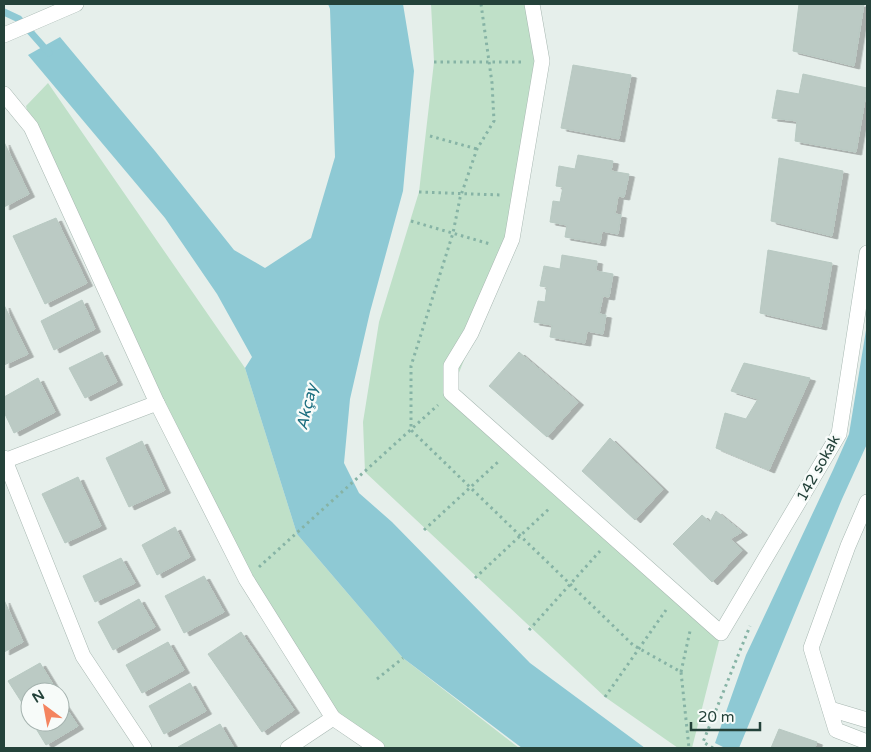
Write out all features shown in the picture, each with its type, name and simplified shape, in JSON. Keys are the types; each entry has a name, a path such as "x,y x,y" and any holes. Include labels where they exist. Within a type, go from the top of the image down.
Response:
{"street":[{"path":"532,4 542,62 512,239 471,333 451,366 451,393 694,609"},
{"path":"4,35 71,6"},
{"path":"4,94 31,127 156,402 246,579 333,718 377,748"},
{"name":"142 sokak","path":"694,609 721,634 838,434 867,253"},
{"path":"144,748 83,656 4,460 156,402"},
{"path":"867,502 848,546 811,648 836,730 867,742"},
{"path":"830,709 867,720"},
{"path":"288,748 333,718"}],"path":[{"path":"481,4 494,121 477,149 462,193 453,233 411,366 411,430 634,645 681,672"},
{"path":"434,62 542,62"},
{"path":"430,136 477,149"},
{"path":"419,192 520,195"},
{"path":"411,221 508,249"},
{"path":"246,579 451,393"},
{"path":"424,530 513,448"},
{"path":"475,578 565,494"},
{"path":"529,630 613,536"},
{"path":"605,697 677,594"},
{"path":"689,748 681,672 694,609"},
{"path":"377,679 403,658"},
{"path":"703,742 713,748"}],"green space":[{"path":"431,4 527,4 542,61 508,249 451,393 721,633 692,748 678,748 605,697 365,472 363,422 379,322 419,192 434,62"},
{"path":"48,83 245,368 297,534 403,658 519,748 377,748 333,718 246,579 31,127 26,106"}],"water":[{"name":"Akçay","path":"328,4 403,4 414,71 403,191 370,312 350,399 344,463 359,493 392,522 530,663 645,748 522,748 403,658 297,534 245,368 252,357 217,294 165,218 28,55 60,37 234,250 265,268 311,238 335,157 330,9"},
{"path":"867,324 867,444 842,499 739,748 725,748 715,743 746,655 849,434"}],"building":[{"path":"799,4 864,4 854,66 793,51"},
{"path":"573,65 631,75 619,139 561,128"},
{"path":"803,74 867,88 856,152 795,141 797,121 772,118 777,90 799,94"},
{"path":"4,142 29,194 4,207"},
{"path":"578,155 613,161 611,171 629,174 624,197 618,196 615,214 621,215 618,234 602,231 600,243 565,237 567,225 550,222 553,201 560,202 563,187 556,186 559,166 575,169"},
{"path":"779,158 843,171 832,236 771,221"},
{"path":"56,218 87,283 45,304 13,236"},
{"path":"768,250 832,263 821,327 760,313"},
{"path":"562,255 597,261 596,271 613,274 609,297 603,296 599,314 606,315 603,334 587,331 585,343 550,337 552,325 534,322 538,301 545,302 547,287 540,286 544,266 560,269"},
{"path":"82,300 95,329 54,350 41,321"},
{"path":"4,305 28,354 4,365"},
{"path":"102,352 117,382 85,398 69,368"},
{"path":"519,352 578,402 547,437 489,386"},
{"path":"744,363 810,378 769,470 716,448 725,413 746,419 758,399 731,391"},
{"path":"38,378 55,412 14,433 4,412 4,397"},
{"path":"610,438 663,489 635,520 582,471"},
{"path":"142,441 165,490 129,507 106,458"},
{"path":"78,477 101,526 65,543 42,494"},
{"path":"716,511 742,532 730,539 742,550 712,582 673,544 702,515 710,522"},
{"path":"175,527 190,557 157,575 142,545"},
{"path":"121,558 135,583 95,602 83,576"},
{"path":"204,576 224,612 184,633 165,596"},
{"path":"139,599 155,627 113,650 98,622"},
{"path":"4,600 23,642 4,652"},
{"path":"241,632 294,710 262,732 208,654"},
{"path":"168,642 184,670 142,693 126,665"},
{"path":"40,663 52,682 20,682 20,700 8,681"},
{"path":"190,683 206,711 164,734 149,706"},
{"path":"70,714 78,726 70,731"},
{"path":"220,724 234,748 178,747"},
{"path":"779,729 817,742 815,748 771,748"},
{"path":"38,732 68,732 46,745"}],"waterway":[{"path":"4,12 19,19 49,53"}]}
